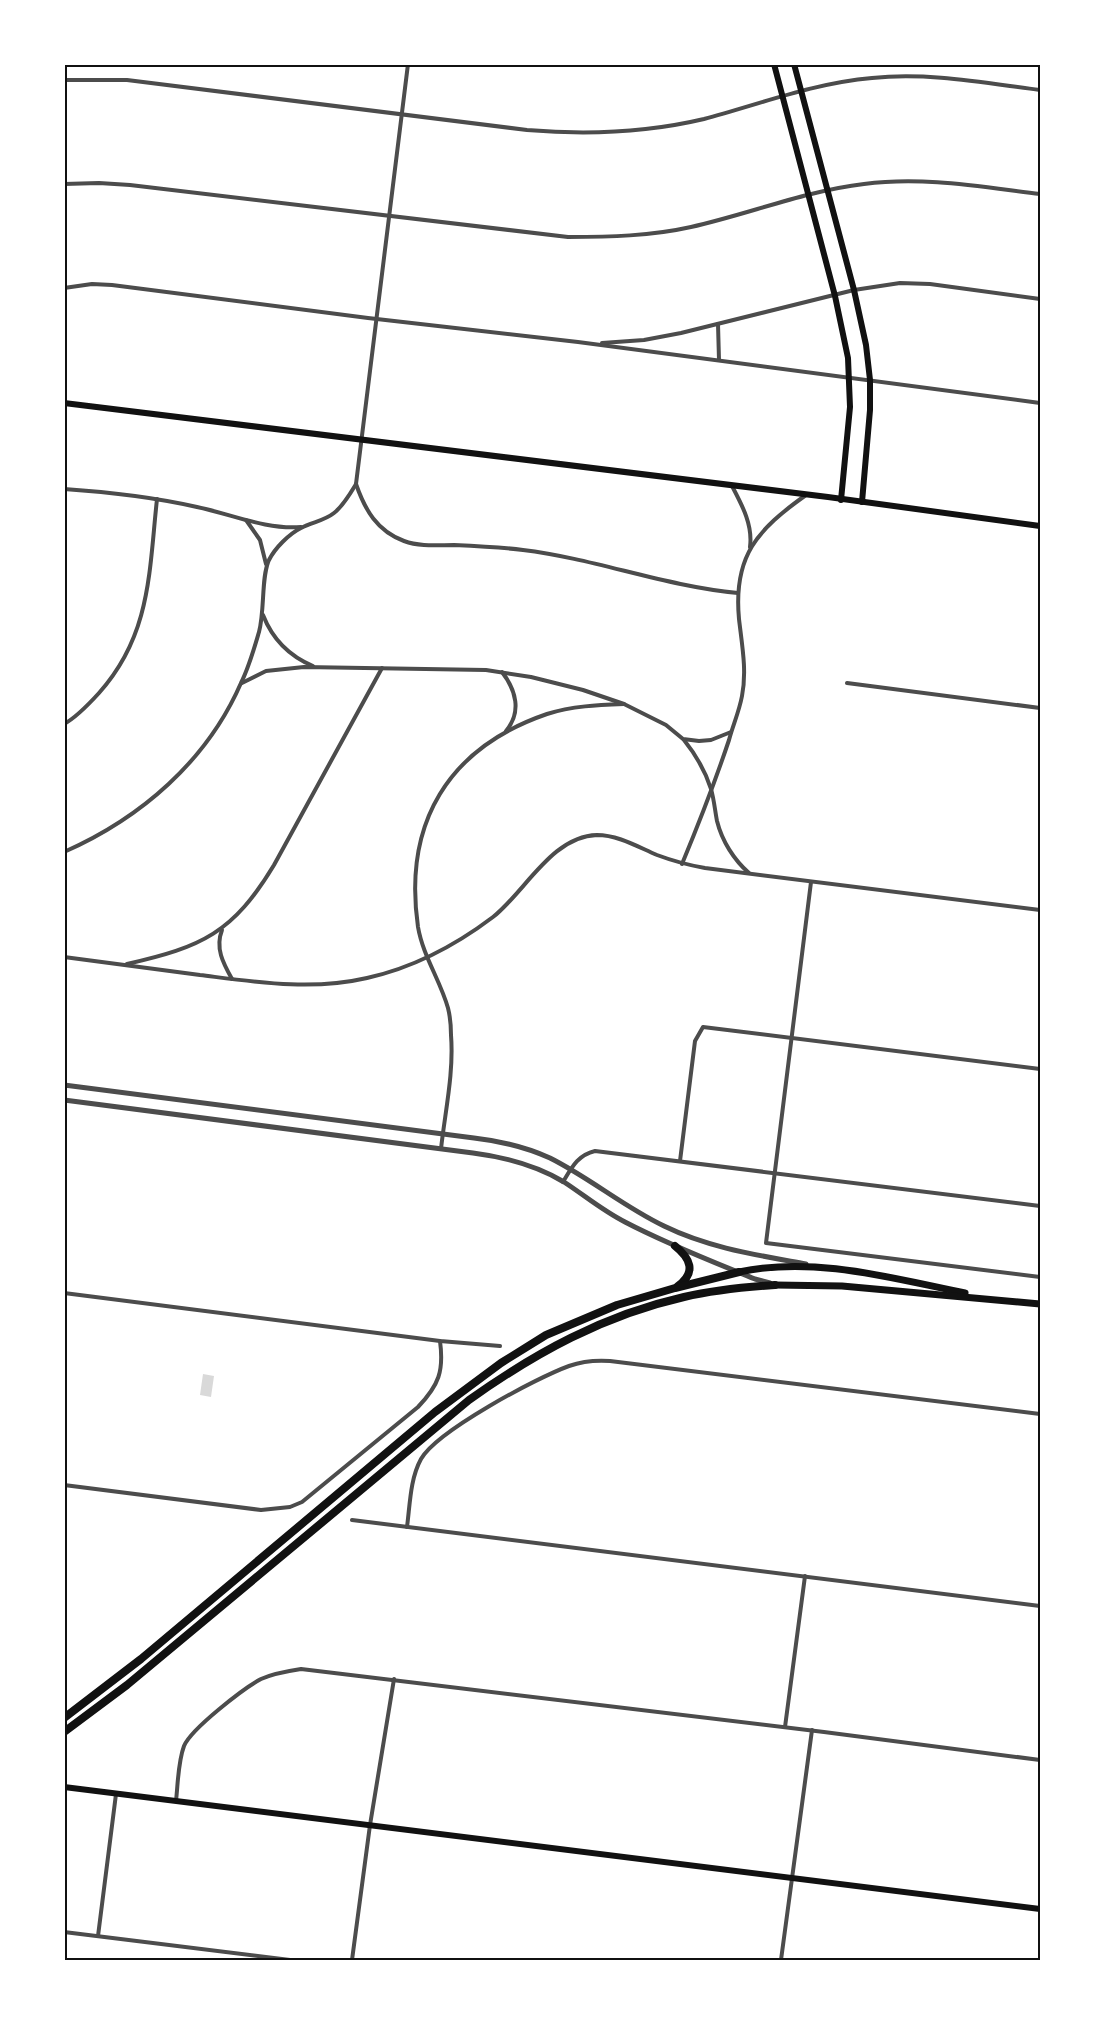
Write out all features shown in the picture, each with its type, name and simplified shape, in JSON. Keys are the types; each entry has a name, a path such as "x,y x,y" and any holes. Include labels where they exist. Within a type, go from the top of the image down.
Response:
{"highway":[{"path":"675,1246 687,1258 690,1269 686,1279 675,1288"},
{"path":"64,1718 117,1678 435,1412 484,1374 525,1347 568,1325 617,1305 739,1272"},
{"path":"64,1732 127,1685 469,1400 513,1369 567,1338 633,1311 695,1295 775,1284"}],"main road":[{"path":"774,64 843,332 849,377 849,425 841,500"},
{"path":"794,64 863,328 870,380 870,410 862,502"},
{"path":"64,404 1041,526"},
{"path":"739,1272 781,1266 813,1266 914,1282 997,1299"},
{"path":"775,1284 842,1286 1041,1304"},
{"path":"64,1787 1041,1909"}],"street":[{"path":"408,64 360,441 356,484 362,501 377,524 390,534 418,545 482,546 524,550 596,563 676,585 738,593"},
{"path":"64,80 127,80 569,134 600,134 669,126 801,91 871,78 913,76 1041,90"},
{"path":"64,184 130,185 568,237 601,237 688,227 861,184 910,180 1041,194"},
{"path":"578,342 644,340 880,285 918,283 1041,299"},
{"path":"64,288 92,284 112,285 375,319 578,342 1041,403"},
{"path":"718,324 719,360"},
{"path":"64,489 157,499 204,508 281,528 313,524 335,512 356,484"},
{"path":"682,864 712,791 737,718 742,694 744,654 738,593 740,575 750,541 747,519 732,486"},
{"path":"749,550 772,522 806,495"},
{"path":"64,724 92,700 113,677 136,634 148,589 157,499"},
{"path":"245,519 260,540 267,567"},
{"path":"64,852 93,840 141,809 169,785 207,742 242,683 263,614 270,557 302,527"},
{"path":"263,614 274,636 284,648 316,667"},
{"path":"242,683 255,674 266,671 316,667 446,668 502,672 531,677 583,690 624,704 666,724 683,739 696,756 712,791 722,835 735,858 750,874"},
{"path":"124,965 188,947 222,929 243,909 259,890 383,668"},
{"path":"502,672 512,688 516,704 514,718 506,731"},
{"path":"847,683 1041,708"},
{"path":"441,1149 451,1068 452,1036 448,1008 426,957 419,930 415,884 420,838 438,796 452,778 476,753 506,731 549,714 578,707 624,704"},
{"path":"683,739 711,740 731,732"},
{"path":"64,957 233,979 307,986 368,978 451,946 498,913 561,847 578,838 598,835 619,838 682,864 1041,910"},
{"path":"812,882 767,1244 1041,1277"},
{"path":"222,929 219,940 221,957 233,979"},
{"path":"680,1161 695,1041 703,1027 1041,1069"},
{"path":"64,1085 484,1139 518,1146 547,1157 627,1206 688,1236 725,1249 813,1266"},
{"path":"64,1100 494,1156 534,1167 563,1182 620,1220 675,1246 775,1284"},
{"path":"563,1182 581,1156 595,1151 1041,1206"},
{"path":"64,1293 440,1341 500,1346"},
{"path":"64,1485 261,1510 290,1507 302,1502 418,1407 430,1394 441,1370 440,1341"},
{"path":"406,1527 415,1476 421,1459 431,1446 509,1395 552,1374 584,1362 610,1360 1041,1414"},
{"path":"352,1520 1041,1606"},
{"path":"785,1727 805,1576"},
{"path":"176,1801 182,1755 188,1738 246,1689 262,1679 284,1671 301,1669 812,1730 1041,1760"},
{"path":"352,1960 370,1825 394,1679"},
{"path":"781,1960 812,1730"},
{"path":"98,1935 116,1793"},
{"path":"64,1932 290,1960"}],"shaded area":[{"path":"203,1374 214,1376 211,1397 200,1395"}]}
